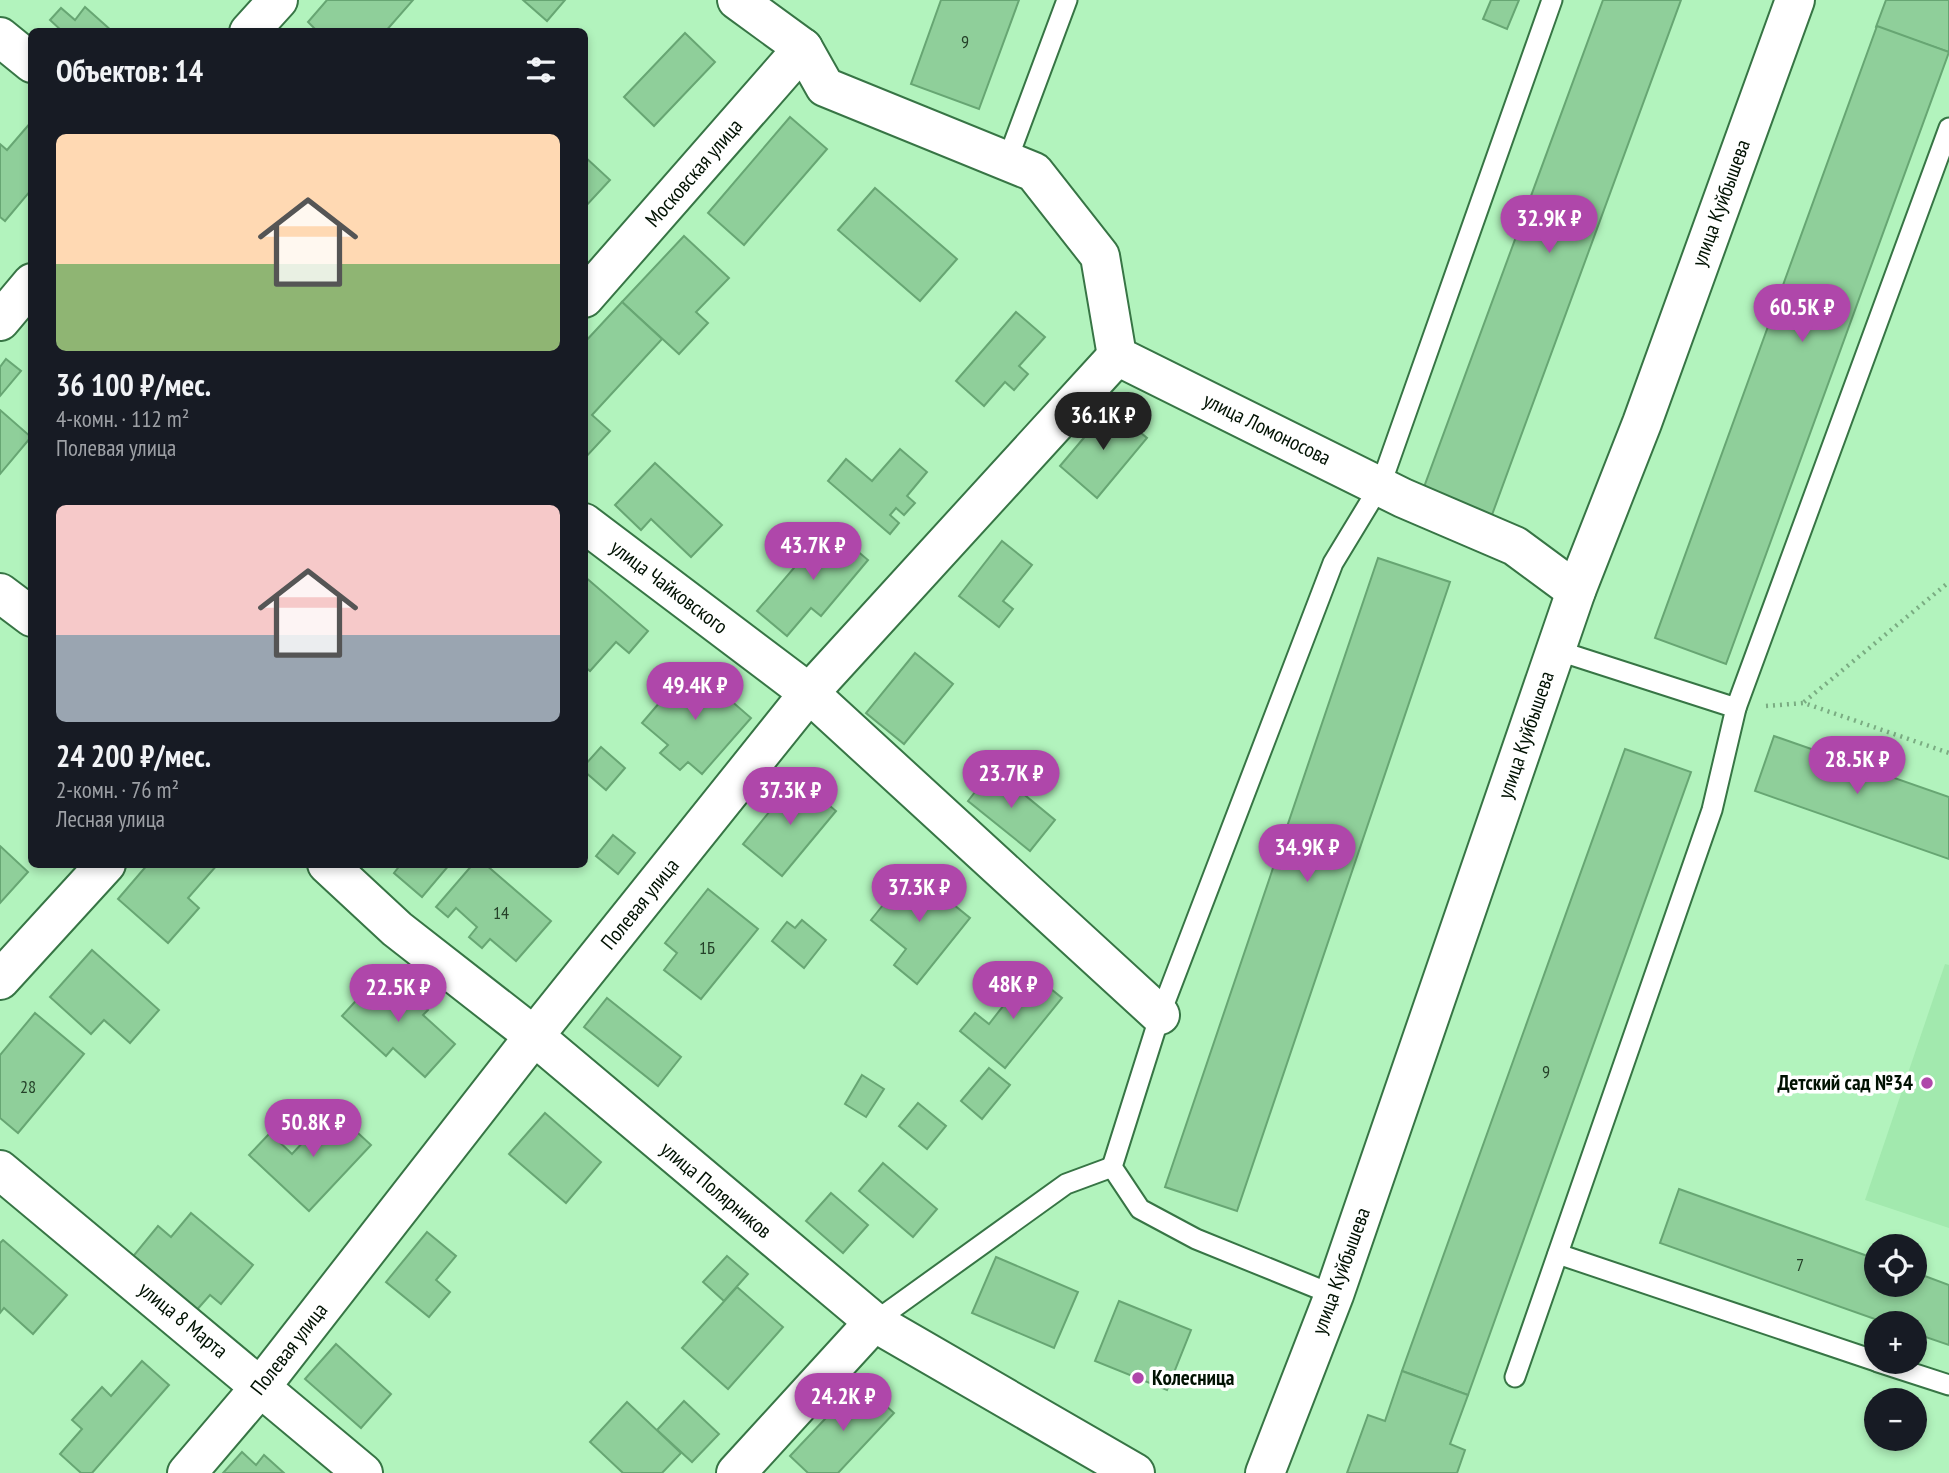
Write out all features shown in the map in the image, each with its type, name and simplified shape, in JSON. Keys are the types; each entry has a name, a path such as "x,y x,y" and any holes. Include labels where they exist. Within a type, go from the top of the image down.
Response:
{"street":[{"path":"253,28 278,0"},
{"path":"737,0 803,48 825,87 1034,172 1100,256 1117,356"},
{"name":"улица Куйбышева","path":"1265,1473 1334,1295 1576,591 1642,423 1795,0"},
{"path":"0,37 28,60"},
{"name":"Московская улица","path":"588,293 803,48"},
{"path":"0,321 28,288"},
{"name":"улица Ломоносова","path":"1117,356 1381,484 1403,498 1515,546 1576,591"},
{"name":"Полевая улица","path":"187,1473 262,1385 534,1035 809,693 1117,356"},
{"name":"улица Чайковского","path":"588,526 809,693 1160,1015"},
{"path":"0,593 28,614"},
{"path":"0,980 102,868"},
{"name":"улица Полярников","path":"331,868 397,929 534,1035 874,1322 1135,1473"},
{"name":"улица 8 Марта","path":"0,1170 262,1385 363,1473"},
{"path":"736,1473 874,1322"}],"lane":[{"path":"1007,161 1067,0"},
{"path":"1112,1167 1160,1015 1333,564 1381,484 1552,0"},
{"path":"1515,1377 1712,810 1736,708 1949,128"},
{"path":"1556,650 1736,708"},
{"path":"1112,1167 1140,1209 1196,1240 1334,1295"},
{"path":"874,1322 1066,1184 1112,1167"},
{"path":"1558,1254 1864,1357"},
{"path":"1916,1374 1949,1385"}],"path":[{"path":"1804,703 1949,582"},
{"path":"1736,708 1804,703 1949,753"}],"shaded area":[{"name":"Детский сад №34","path":"1945,964 1949,965 1949,1228 1865,1200"}],"building":[{"path":"327,0 413,0 388,28 314,28 308,22"},
{"path":"523,0 565,0 547,21"},
{"path":"941,0 1019,0 979,109 911,84"},
{"path":"1491,0 1519,0 1507,29 1483,19"},
{"path":"1603,0 1681,0 1489,523 1420,498"},
{"path":"1886,0 1949,0 1949,52 1876,27"},
{"path":"85,7 109,28 59,28 50,20 61,8 75,20"},
{"path":"1877,26 1949,52 1726,664 1655,638"},
{"path":"685,33 715,62 654,126 624,97"},
{"path":"790,117 827,149 744,245 708,213"},
{"path":"28,126 28,194 5,221 0,217 0,144 7,150"},
{"path":"588,160 610,180 588,204"},
{"path":"875,188 957,259 920,301 838,230"},
{"path":"684,236 729,278 696,312 708,323 679,354 622,302"},
{"path":"622,302 662,339 592,415 610,431 588,455 588,339"},
{"path":"1016,312 1045,337 1019,366 1028,374 1014,390 1005,382 984,406 956,381"},
{"path":"6,359 21,371 0,396 0,367"},
{"path":"1110,407 1147,438 1097,498 1060,466"},
{"path":"0,410 28,434 28,441 0,474"},
{"path":"900,449 927,472 907,496 915,503 904,515 896,508 890,515 899,523 890,534 828,481 846,459 872,481"},
{"path":"655,463 722,525 691,557 651,519 641,530 615,505"},
{"path":"829,527 868,560 821,616 811,608 787,636 757,611"},
{"path":"1002,541 1032,565 1003,601 1013,609 999,627 959,596"},
{"path":"1378,558 1450,582 1237,1211 1165,1187"},
{"path":"588,579 648,631 629,653 616,642 590,671"},
{"path":"915,653 953,684 904,744 866,713"},
{"path":"691,666 751,718 702,774 688,762 680,770 660,753 668,745 642,723"},
{"path":"1774,736 1949,797 1949,859 1755,791"},
{"path":"601,747 625,768 606,790 588,774 588,762"},
{"path":"1625,749 1691,772 1468,1395 1402,1371"},
{"path":"993,769 1055,820 1030,851 968,801"},
{"path":"797,778 836,811 782,876 743,844"},
{"path":"613,835 635,853 618,874 596,856"},
{"path":"0,846 28,872 0,903"},
{"path":"145,868 214,868 188,898 199,908 168,943 118,899"},
{"path":"398,868 447,868 422,897 394,873"},
{"path":"470,868 490,868 551,921 516,961 490,939 482,948 469,937 477,927 456,908 448,917 436,907"},
{"path":"911,870 970,918 917,984 894,965 906,949 871,920"},
{"path":"708,889 758,929 701,999 664,970 677,953 665,943"},
{"path":"802,920 826,940 804,968 772,941 787,922 795,928"},
{"path":"92,950 159,1010 130,1043 104,1020 91,1034 50,997"},
{"path":"384,970 428,1010 423,1015 455,1044 425,1077 393,1048 386,1056 342,1016"},
{"path":"1030,972 1062,998 1005,1068 960,1031 975,1013 989,1024"},
{"path":"607,998 681,1057 658,1086 584,1027"},
{"path":"35,1013 84,1054 18,1133 0,1118 0,1055"},
{"path":"989,1068 1010,1085 982,1119 961,1101"},
{"path":"862,1075 884,1089 866,1117 845,1104"},
{"path":"918,1103 946,1126 927,1149 899,1126"},
{"path":"333,1110 371,1145 309,1211 249,1155 270,1133 292,1154"},
{"path":"545,1113 601,1162 566,1203 509,1154"},
{"path":"883,1163 937,1209 913,1237 859,1191"},
{"path":"1679,1189 1864,1255 1864,1297 1927,1297 1927,1277 1949,1285 1949,1345 1927,1337 1927,1311 1864,1311 1864,1315 1660,1243"},
{"path":"831,1193 868,1225 843,1253 806,1221"},
{"path":"191,1213 253,1265 221,1304 210,1295 194,1313 130,1260 158,1226 171,1237"},
{"path":"427,1232 456,1256 436,1280 450,1292 429,1317 386,1282"},
{"path":"3,1240 67,1295 33,1334 4,1308 0,1313 0,1243"},
{"path":"727,1256 748,1274 724,1301 703,1282"},
{"path":"996,1257 1078,1292 1054,1348 972,1313"},
{"path":"737,1287 783,1327 728,1389 682,1348"},
{"path":"1119,1301 1191,1330 1167,1390 1095,1361"},
{"path":"336,1344 391,1394 361,1428 305,1379"},
{"path":"142,1361 169,1385 92,1473 81,1473 60,1454 82,1429 72,1420 102,1387 111,1396"},
{"path":"1402,1371 1468,1395 1450,1444 1465,1450 1457,1473 1347,1473 1368,1415 1385,1421"},
{"path":"860,1382 894,1413 838,1473 808,1473 790,1456"},
{"path":"684,1401 719,1434 692,1462 657,1430"},
{"path":"627,1402 681,1453 662,1473 623,1473 590,1442"},
{"path":"242,1452 256,1465 264,1455 284,1473 223,1473"}],"place":[{"name":"Детский сад №34","path":"1927,1083"},
{"name":"Колесница","path":"1138,1378"}]}
